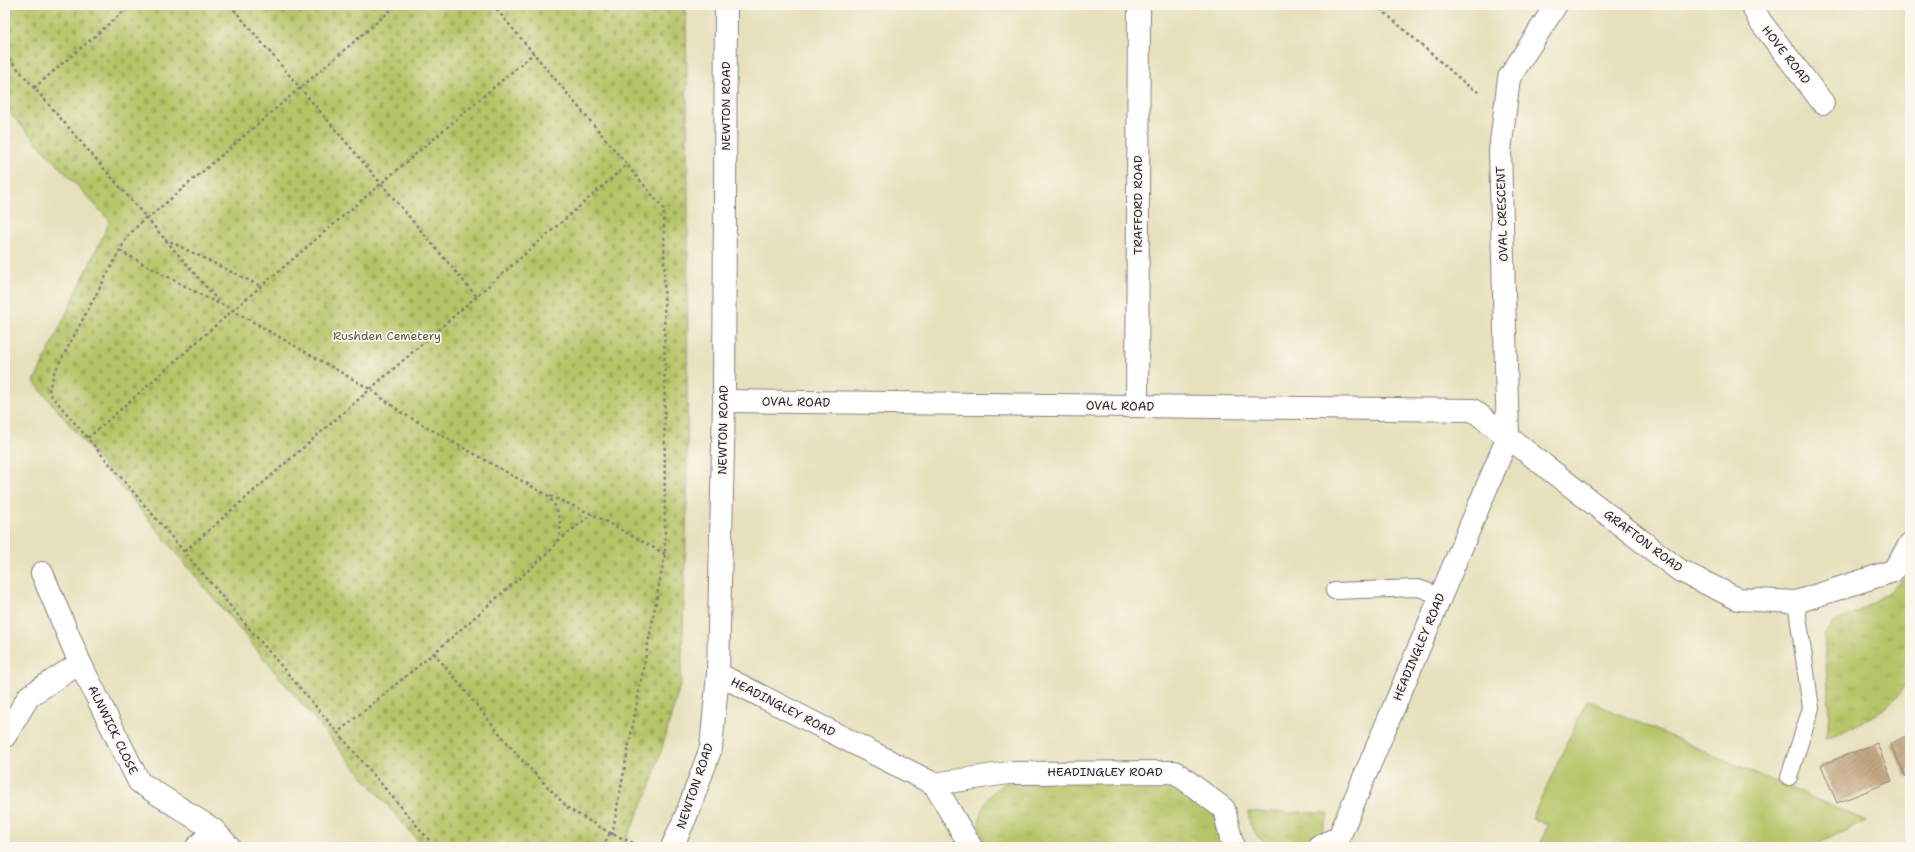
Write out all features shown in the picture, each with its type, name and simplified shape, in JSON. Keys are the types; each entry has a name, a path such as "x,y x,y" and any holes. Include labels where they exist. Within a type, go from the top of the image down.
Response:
{"street":[{"name":"NEWTON ROAD","path":"672,847 686,816 711,748 718,674 724,401 726,5"},
{"name":"TRAFFORD ROAD","path":"1137,406 1139,5"},
{"name":"OVAL CRESCENT","path":"1508,437 1500,151 1505,106 1509,78 1556,5"},
{"name":"HOVE ROAD","path":"1752,5 1760,22 1823,103"},
{"name":"OVAL ROAD","path":"724,401 1473,410 1508,437"},
{"name":"HEADINGLEY ROAD","path":"1319,847 1339,837 1508,437"},
{"name":"GRAFTON ROAD","path":"1508,437 1679,570 1738,599 1796,602 1893,572 1910,544"},
{"name":"ALNWICK CLOSE","path":"42,573 80,663 139,782 214,830 230,847"},
{"path":"5,736 29,696 80,663"},
{"name":"HEADINGLEY ROAD","path":"718,674 934,784 1008,773 1175,772 1224,809 1234,847"},
{"path":"934,784 971,847"},
{"path":"197,847 214,830"}],"lane":[{"path":"1334,591 1418,588 1441,596"},
{"path":"1789,776 1811,708 1796,602"}],"path":[{"path":"34,88 131,5"},
{"path":"230,5 477,296"},
{"path":"397,5 146,218 127,237 54,373 49,389 51,395 435,847"},
{"path":"493,5 628,164 664,209 665,554 611,834 603,847"},
{"path":"1376,5 1468,86 1505,106"},
{"path":"88,438 232,311 534,53"},
{"path":"5,54 220,304"},
{"path":"185,552 628,164"},
{"path":"162,238 261,287"},
{"path":"120,251 206,298 220,304 370,389 402,413 547,495 592,514 665,554"},
{"path":"547,495 557,509 560,530 557,542"},
{"path":"337,733 434,653 548,553 557,542 592,514"},
{"path":"434,653 518,756 569,809 611,834 643,847"}],"green space":[{"name":"Rushden Cemetery","path":"5,5 686,5 688,197 687,510 681,683 651,785 623,847 423,847 336,745 34,382 110,221 5,108"},
{"path":"1910,573 1910,678 1903,689 1889,705 1858,724 1826,738 1829,706 1824,636 1833,623 1859,611 1889,592"},
{"path":"1587,700 1866,821 1811,847 1539,847 1548,825 1532,818"},
{"path":"1152,778 1180,785 1211,810 1220,823 1225,847 986,847 982,838 980,820 985,803 996,789 1004,783"},
{"path":"1248,812 1329,814 1321,836 1312,842 1272,844 1265,842 1257,836 1250,824"}],"building":[{"path":"1910,734 1910,775 1906,777 1890,744"},
{"path":"1877,743 1892,781 1837,803 1821,765"}]}
